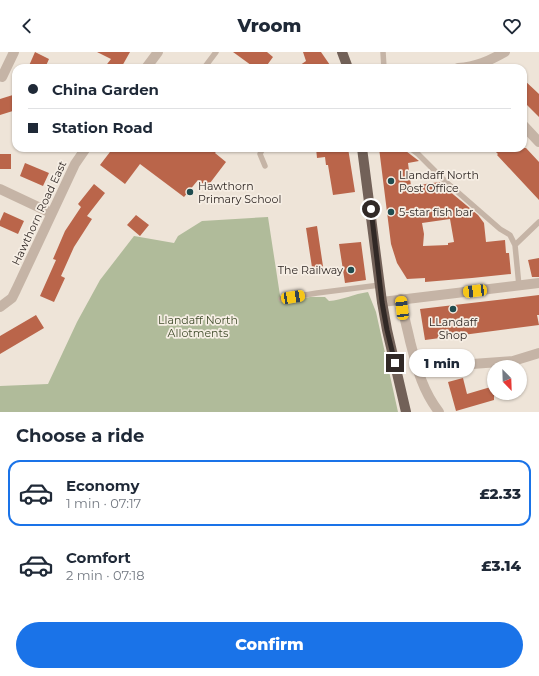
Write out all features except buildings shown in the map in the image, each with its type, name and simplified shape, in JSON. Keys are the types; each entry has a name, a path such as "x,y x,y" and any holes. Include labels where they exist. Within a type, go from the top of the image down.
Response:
{"main road":[{"path":"342,52 346,64"},
{"path":"363,152 382,302 406,412"}],"street":[{"path":"2,77 14,52"},
{"path":"149,64 158,52"},
{"path":"481,64 505,52"},
{"path":"527,129 539,142"},
{"name":"Hawthorn Road East","path":"0,307 12,298 51,213 75,164 83,152"},
{"path":"0,189 51,213"},
{"path":"382,302 539,283"},
{"path":"401,299 417,368 424,388 439,412"},
{"path":"417,368 513,361 539,353"}],"lane":[{"path":"207,64 216,52"},
{"path":"383,52 384,64"},
{"path":"261,152 260,154 265,166"},
{"path":"415,152 445,181 500,229 510,235 515,245 519,286"},
{"path":"515,245 539,222"},
{"path":"281,299 380,285"}],"green space":[{"name":"Llandaff North Allotments","path":"268,217 281,302 310,297 325,297 329,301 368,292 376,312 398,412 0,412 0,386 48,384 77,322 100,280 134,236 174,243 178,236 202,221"}],"place":[{"name":"Llandaff North Post Office","path":"391,181"},
{"name":"Hawthorn Primary School","path":"190,192"},
{"name":"5-star fish bar","path":"391,212"},
{"name":"The Railway","path":"351,270"},
{"name":"LLandaff Shop","path":"453,309"}],"route":[{"path":"371,209 382,302 395,363"}]}
